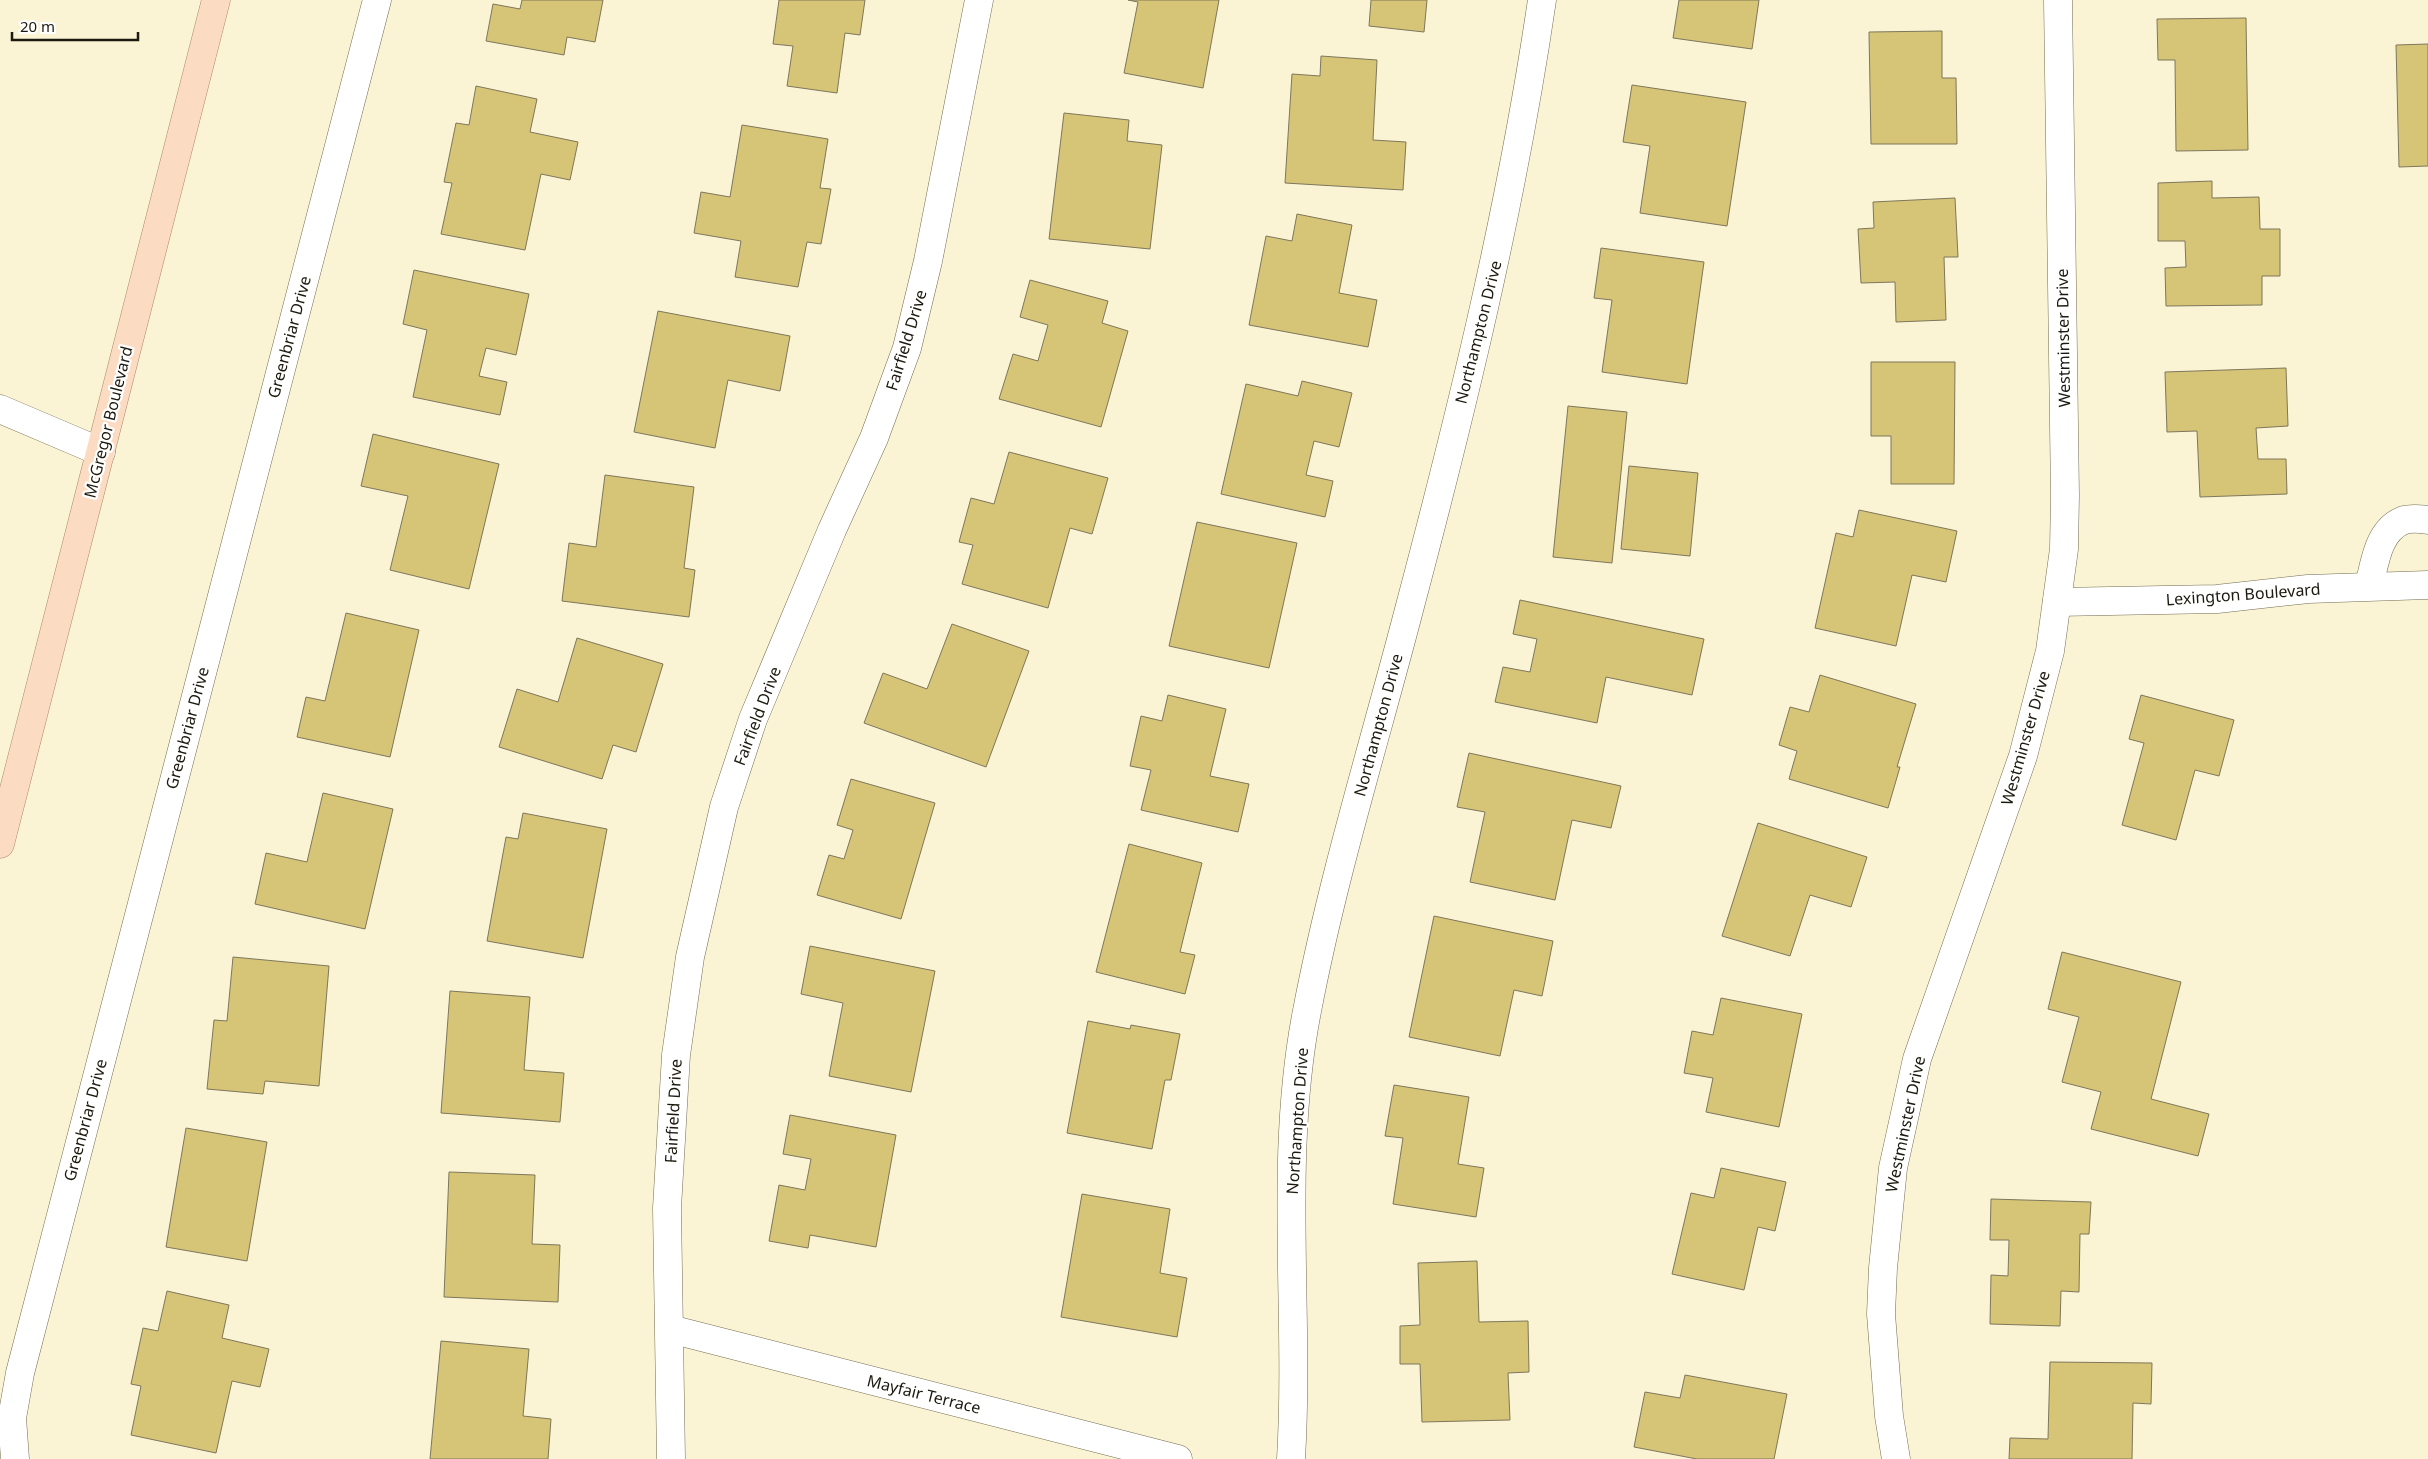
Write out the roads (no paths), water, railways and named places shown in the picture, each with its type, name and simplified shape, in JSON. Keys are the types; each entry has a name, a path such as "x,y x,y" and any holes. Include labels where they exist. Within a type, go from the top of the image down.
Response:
{"main road":[{"name":"McGregor Boulevard","path":"0,844 216,0"}],"street":[{"name":"Greenbriar Drive","path":"15,1459 12,1418 20,1373 377,0"},
{"name":"Fairfield Drive","path":"671,1459 667,1208 676,1054 690,957 724,806 753,718 832,530 874,438 906,348 928,261 979,0"},
{"name":"Northampton Drive","path":"1291,1459 1294,1420 1290,1202 1295,1106 1306,1015 1330,904 1412,602 1492,274 1525,111 1542,0"},
{"name":"Westminster Drive","path":"1896,1459 1889,1416 1881,1314 1883,1268 1893,1168 1917,1060 2023,756 2050,651 2064,550 2065,496 2058,0"},
{"path":"0,409 101,452"},
{"path":"2369,586 2379,547 2390,528 2406,519 2428,520"},
{"name":"Lexington Boulevard","path":"2057,602 2217,599 2308,589 2428,585"},
{"name":"Mayfair Terrace","path":"670,1329 1178,1459"}]}
